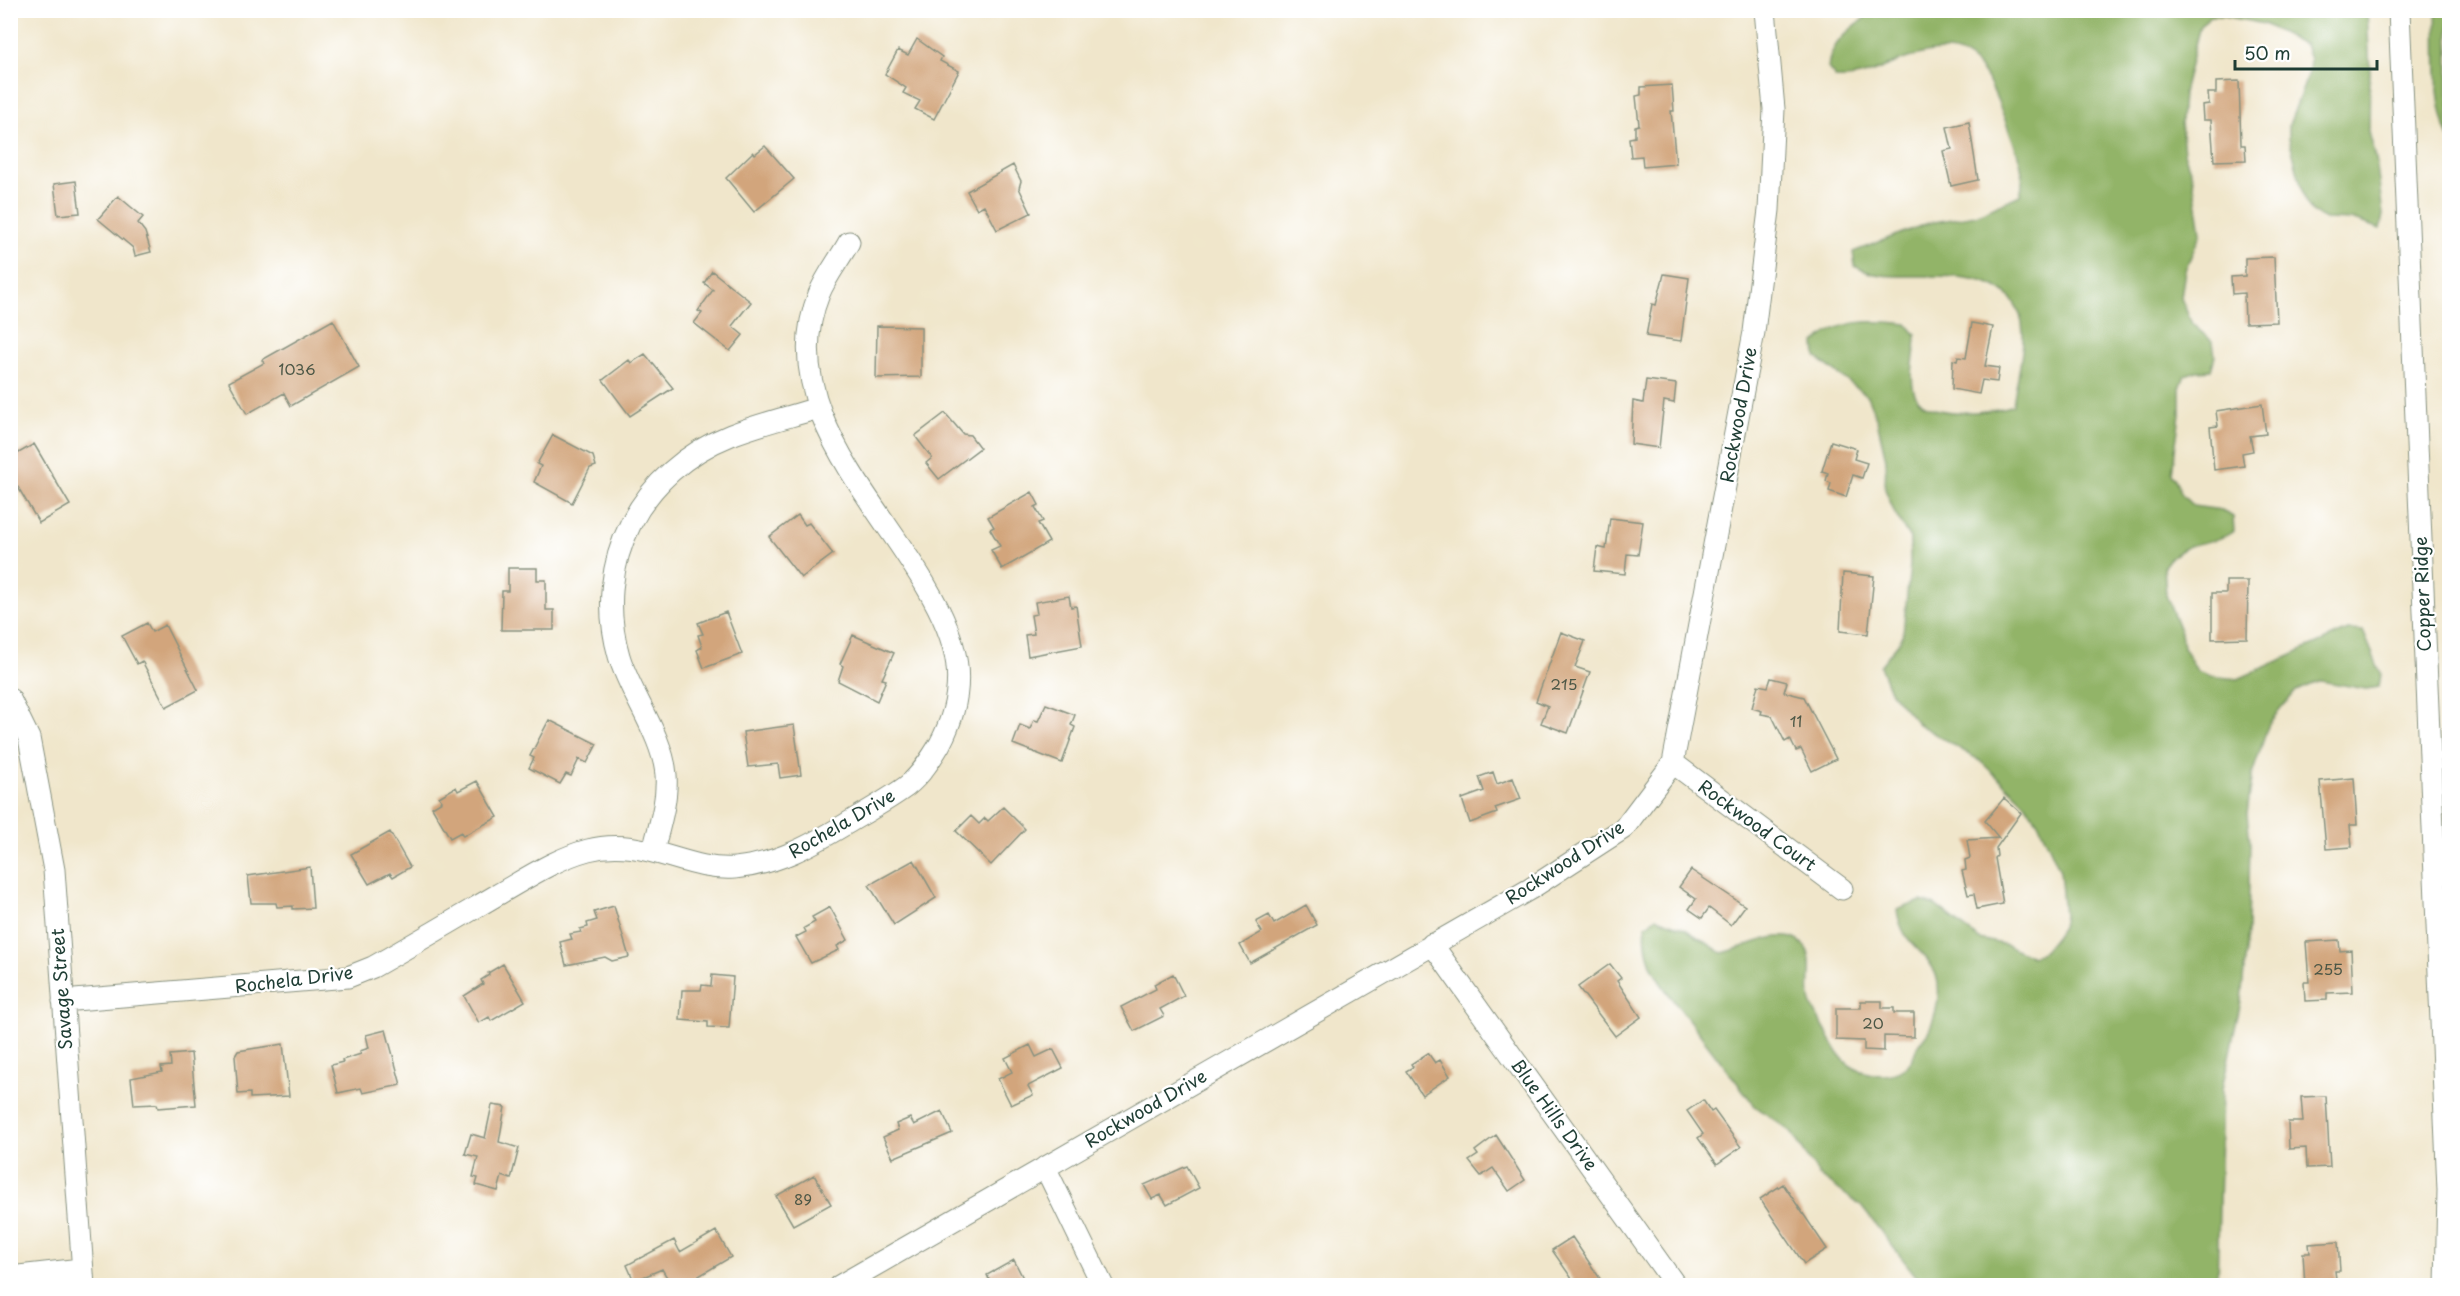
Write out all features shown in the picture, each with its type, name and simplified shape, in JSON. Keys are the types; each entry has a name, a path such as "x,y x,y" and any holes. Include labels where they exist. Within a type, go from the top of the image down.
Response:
{"street":[{"name":"Rockwood Drive","path":"839,1286 1530,889 1624,828 1672,764 1754,332 1769,210 1774,109 1765,10"},
{"name":"Copper Ridge","path":"2399,10 2448,1190 2446,1286"},
{"name":"Rochela Drive","path":"63,1001 348,977 373,968 561,859 617,844 732,869 771,863 816,842 909,785 929,763 947,730 959,689 956,651 945,620 926,584 830,436 818,408 811,378 809,346 813,317 819,292 849,242"},
{"path":"653,851 664,803 666,774 656,743 619,656 611,604 616,561 625,530 653,487 686,459 729,436 818,408"},
{"name":"Savage Street","path":"10,699 29,738 54,870 82,1277"},
{"name":"Rockwood Court","path":"1672,764 1842,889"},
{"name":"Blue Hills Drive","path":"1432,944 1676,1286"},
{"path":"1045,1167 1103,1286"},
{"path":"10,1277 82,1277"}],"green space":[{"path":"1875,10 2367,11 2370,72 2369,132 2376,159 2383,215 2380,229 2354,220 2325,219 2312,212 2305,201 2289,138 2289,125 2309,72 2310,58 2305,45 2264,24 2224,16 2211,16 2200,25 2183,93 2181,122 2184,153 2193,179 2201,233 2185,270 2181,298 2192,324 2213,342 2215,356 2211,370 2185,375 2180,388 2180,414 2172,473 2183,496 2193,506 2222,510 2233,517 2234,531 2181,550 2164,566 2166,595 2181,633 2183,647 2197,671 2210,676 2238,679 2348,630 2363,631 2381,674 2379,687 2366,689 2321,681 2296,691 2269,723 2253,772 2247,814 2250,842 2248,931 2241,1001 2222,1089 2217,1285 1923,1285 1861,1206 1819,1175 1791,1132 1755,1106 1665,989 1652,967 1647,951 1646,926 1656,917 1685,929 1722,953 1770,938 1789,937 1797,940 1803,945 1810,958 1809,990 1812,1005 1839,1054 1850,1066 1858,1070 1886,1075 1899,1071 1911,1062 1917,1047 1931,1026 1938,996 1938,982 1932,966 1904,932 1897,910 1921,901 1935,905 1979,939 2007,945 2032,957 2044,951 2062,927 2064,915 2060,871 2038,822 2023,801 1979,760 1918,724 1890,691 1880,666 1900,641 1903,633 1910,565 1910,538 1895,514 1885,489 1886,459 1877,420 1867,396 1816,357 1815,343 1835,329 1846,325 1870,322 1907,324 1916,335 1912,377 1914,391 1919,401 1943,411 1958,412 1974,412 2013,405 2023,333 2020,314 2012,299 2000,289 1969,278 1885,276 1870,273 1855,266 1853,252 1928,223 1976,215 2020,195 2022,185 2021,165 1995,95 1976,64 1964,56 1951,52 1935,52 1915,56 1865,75 1836,78 1828,68 1833,49 1845,34"},
{"path":"2436,11 2449,11 2449,138 2438,91"}],"building":[{"path":"917,39 942,57 940,61 959,71 934,119 915,109 920,101 903,93 906,88 885,74 898,50 908,55"},
{"path":"2239,81 2241,145 2245,145 2246,160 2214,161 2211,120 2203,120 2202,105 2209,104 2208,93 2216,93 2216,82"},
{"path":"1672,85 1674,111 1671,111 1676,164 1643,167 1642,156 1631,157 1629,138 1635,137 1635,126 1639,125 1636,96 1641,95 1641,87"},
{"path":"1969,122 1978,180 1951,186 1943,151 1952,149 1947,127"},
{"path":"765,146 794,179 754,212 726,178 753,152 755,154"},
{"path":"1013,165 1021,181 1019,188 1031,213 997,230 984,205 977,209 967,191"},
{"path":"76,181 80,213 58,215 54,184"},
{"path":"118,196 143,217 138,223 145,232 151,252 135,256 133,248 98,219"},
{"path":"2274,257 2277,322 2245,323 2244,293 2232,294 2231,277 2245,276 2245,258"},
{"path":"712,271 751,302 732,326 743,335 730,351 694,323 702,313 698,311 713,290 704,283"},
{"path":"1664,274 1689,278 1681,341 1646,336 1652,304 1656,305"},
{"path":"333,320 359,367 291,406 284,393 247,414 229,382 264,363 262,360"},
{"path":"1972,323 1993,327 1985,366 1999,368 1997,382 1982,380 1979,394 1952,389 1953,360 1957,361 1958,357 1966,358"},
{"path":"877,326 921,327 921,377 876,378"},
{"path":"645,354 673,388 630,416 603,380 629,360 631,363"},
{"path":"1646,380 1676,384 1674,403 1664,401 1659,448 1631,444 1633,401 1643,403"},
{"path":"2262,404 2266,434 2250,436 2253,451 2242,453 2244,466 2214,470 2210,427 2218,426 2216,411"},
{"path":"945,413 963,434 970,435 980,448 939,479 926,463 932,458 915,436"},
{"path":"553,435 593,456 596,466 590,468 572,503 534,482 541,466 537,464"},
{"path":"1831,441 1857,449 1854,459 1867,463 1862,478 1853,475 1846,497 1829,491 1831,483 1826,481 1828,473 1822,471"},
{"path":"34,444 70,505 39,523 18,487 15,489 10,480 10,458"},
{"path":"1032,492 1039,505 1035,507 1043,521 1038,523 1049,542 1002,569 991,550 1000,546 990,529 994,527 988,517"},
{"path":"798,515 805,525 809,523 833,554 801,578 769,537"},
{"path":"1610,518 1643,522 1638,555 1627,554 1625,574 1594,571 1597,547 1606,549"},
{"path":"508,568 537,568 537,580 546,580 546,610 554,610 554,630 501,630 502,591 508,591"},
{"path":"1843,573 1874,576 1868,634 1840,631"},
{"path":"2226,581 2248,581 2247,638 2212,639 2212,593 2226,593"},
{"path":"1069,596 1071,607 1076,606 1082,646 1028,656 1025,635 1034,634 1031,615 1037,614 1035,602"},
{"path":"726,612 742,654 704,668 697,650 702,647 698,635 703,634 698,623"},
{"path":"147,623 152,632 165,625 198,690 166,707 142,661 137,664 122,636"},
{"path":"1561,632 1585,641 1575,667 1590,672 1568,733 1541,723 1548,706 1536,701"},
{"path":"853,635 894,653 882,679 886,680 877,701 838,681 843,666 840,664"},
{"path":"1771,678 1787,682 1784,692 1804,697 1836,759 1812,771 1801,749 1796,751 1790,739 1785,742 1772,716 1761,714 1762,711 1752,708 1758,685 1768,687"},
{"path":"1046,704 1075,715 1071,725 1075,727 1062,763 1013,744 1020,725 1030,729 1034,720 1038,721"},
{"path":"549,720 597,744 587,763 579,759 571,776 566,774 560,784 529,768 534,758 530,756"},
{"path":"794,725 801,775 780,778 778,764 748,767 743,732"},
{"path":"1493,772 1497,784 1513,778 1521,799 1495,808 1497,813 1470,823 1462,799 1484,791 1479,777"},
{"path":"2354,778 2357,825 2350,825 2352,847 2326,849 2320,781"},
{"path":"477,781 498,817 463,836 461,832 450,838 432,807 442,801 439,797 456,787 458,791"},
{"path":"2004,798 2021,813 1996,848 1995,858 2003,904 1977,909 1974,894 1968,895 1962,871 1966,870 1965,860 1970,858 1967,840 1999,838 1985,821"},
{"path":"1003,807 1025,829 991,865 956,831 971,816 979,824 985,818 988,821"},
{"path":"390,832 410,867 393,877 390,873 369,884 351,854"},
{"path":"914,860 936,898 894,925 869,885"},
{"path":"310,867 313,908 293,909 293,906 277,907 276,903 251,903 248,876"},
{"path":"1691,870 1745,906 1731,925 1709,908 1702,918 1689,909 1696,899 1679,887"},
{"path":"1306,905 1317,925 1250,963 1240,945 1262,932 1256,922 1269,915 1274,924"},
{"path":"614,906 629,957 612,961 605,957 566,965 560,942 572,939 570,934 581,932 580,929 588,927 587,923 597,920 594,912"},
{"path":"830,907 848,940 837,946 839,950 811,963 796,937 806,932 804,928 815,922 812,917"},
{"path":"2339,940 2340,951 2351,950 2353,992 2327,993 2327,1000 2305,1001 2304,982 2309,982 2306,942"},
{"path":"503,964 525,1001 491,1021 489,1017 479,1023 464,996 483,984 481,980 489,975 488,973"},
{"path":"1610,964 1621,978 1617,981 1641,1017 1615,1036 1578,987"},
{"path":"1173,974 1184,996 1160,1009 1164,1016 1134,1031 1121,1007 1156,989 1154,984"},
{"path":"712,975 733,977 729,1028 708,1027 708,1022 680,1020 682,990 701,990 702,985 711,986"},
{"path":"1861,1001 1882,1001 1882,1008 1894,1008 1894,1013 1914,1013 1914,1037 1884,1036 1884,1051 1864,1050 1864,1041 1836,1040 1836,1008 1861,1008"},
{"path":"386,1030 401,1085 363,1093 361,1088 338,1093 331,1065 361,1054 360,1051 369,1048 366,1035"},
{"path":"283,1044 289,1096 250,1098 250,1093 238,1094 235,1056 238,1051"},
{"path":"1030,1045 1036,1057 1053,1049 1063,1068 1028,1086 1033,1095 1011,1105 998,1079 1012,1072 1005,1058"},
{"path":"191,1053 196,1105 158,1108 157,1104 134,1105 131,1078 162,1072 161,1067 171,1066 170,1055"},
{"path":"1428,1053 1435,1063 1440,1060 1450,1076 1422,1095 1406,1071 1413,1067 1411,1064"},
{"path":"2326,1096 2330,1167 2307,1168 2306,1148 2289,1149 2288,1122 2303,1122 2301,1097"},
{"path":"1703,1100 1711,1112 1714,1110 1741,1147 1717,1164 1698,1138 1703,1134 1687,1111"},
{"path":"492,1105 505,1107 499,1142 519,1148 511,1179 502,1176 498,1191 476,1185 478,1178 473,1177 478,1157 465,1154 471,1134 485,1138"},
{"path":"942,1111 952,1133 893,1158 883,1137 898,1130 896,1124 910,1118 914,1125"},
{"path":"1496,1135 1525,1180 1509,1191 1493,1168 1481,1176 1469,1161 1478,1155 1475,1151"},
{"path":"1187,1166 1199,1188 1167,1205 1161,1195 1152,1199 1144,1185"},
{"path":"814,1175 831,1204 793,1225 776,1196"},
{"path":"1783,1184 1827,1249 1804,1264 1760,1199"},
{"path":"716,1231 731,1257 682,1286 672,1286 662,1269 634,1281 627,1265 674,1240 680,1252"},
{"path":"1572,1237 1605,1286 1577,1286 1552,1250"},
{"path":"2338,1242 2340,1271 2335,1271 2337,1286 2305,1286 2303,1253 2310,1253 2309,1244"},
{"path":"1014,1260 1027,1286 992,1286 987,1275"}]}
